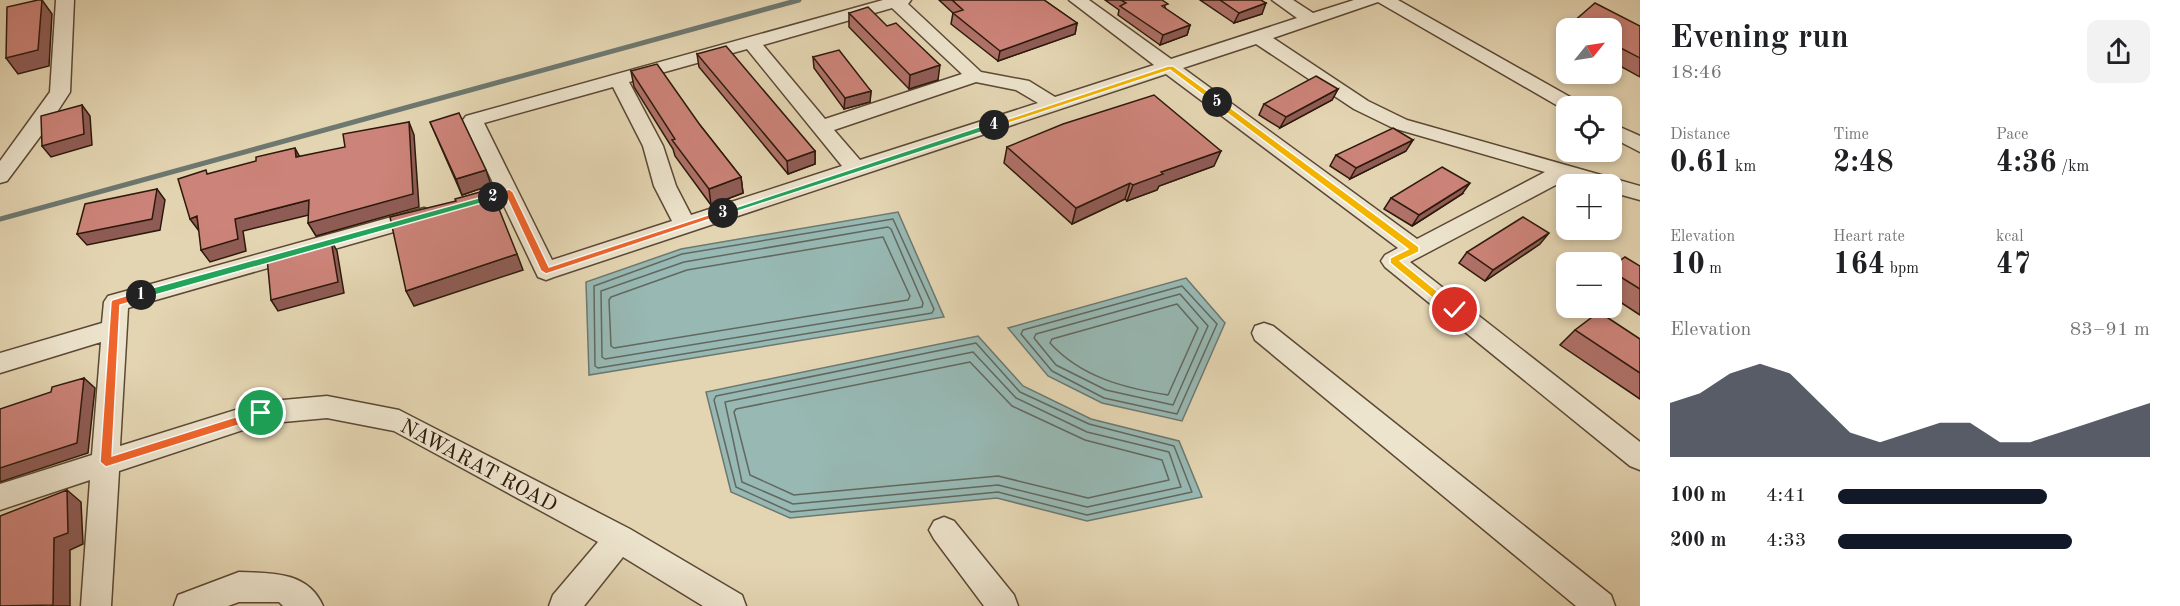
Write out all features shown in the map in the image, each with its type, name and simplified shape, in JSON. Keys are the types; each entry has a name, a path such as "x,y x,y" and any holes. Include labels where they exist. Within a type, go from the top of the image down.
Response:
{"street":[{"path":"0,176 41,122 60,92 65,0"},
{"path":"1078,0 1415,249"},
{"path":"1281,0 1312,20"},
{"path":"975,76 899,1 473,120 546,271 1171,68 1371,0"},
{"path":"1386,0 1556,97"},
{"path":"1260,38 1361,105 1400,124 1575,174"},
{"path":"751,42 856,170"},
{"path":"821,127 975,76 1022,86 1055,105"},
{"path":"618,80 653,146 665,186 685,226"},
{"path":"1622,135 1640,145"},
{"path":"1565,171 1393,261 1640,458"},
{"path":"1622,189 1640,194"},
{"path":"486,198 509,192"},
{"path":"96,606 116,302 441,211"},
{"path":"0,363 114,329"},
{"path":"1264,333 1600,606"},
{"name":"NAWARAT ROAD","path":"0,497 261,413 327,406 399,421 620,539 731,606"},
{"path":"944,530 1003,606"},
{"path":"564,606 620,539"},
{"path":"189,606 239,587 284,588 308,606"}],"water":[{"path":"898,212 944,317 589,375 586,282 681,249"},
{"path":"1186,278 1225,323 1182,421 1102,403 1048,376 1008,328"},
{"path":"978,336 1023,386 1091,419 1179,441 1202,497 1087,521 997,498 790,518 731,492 706,392"}],"building":[{"path":"42,0 38,50 6,58 7,7"},
{"path":"952,0 1044,0 1077,23 1000,51 953,13 963,10"},
{"path":"1121,0 1162,0 1168,4 1162,6 1190,25 1163,35 1120,6 1126,3"},
{"path":"1220,0 1261,0 1266,3 1239,13"},
{"path":"1595,3 1640,26 1640,58 1622,49 1622,18 1578,18"},
{"path":"868,7 887,26 896,23 940,65 910,75 849,13"},
{"path":"726,46 815,151 787,161 697,54"},
{"path":"839,50 871,91 845,98 813,57"},
{"path":"657,64 700,125 741,177 709,189 672,140 675,139 631,71"},
{"path":"1316,76 1338,89 1286,117 1264,104"},
{"path":"1154,95 1221,151 1161,172 1163,174 1133,185 1130,183 1076,208 1007,147 1063,124"},
{"path":"82,105 84,134 42,146 41,116"},
{"path":"459,113 486,170 456,179 430,122"},
{"path":"409,122 413,194 308,223 309,200 235,219 238,239 201,250 197,216 190,219 178,179 206,170 207,174 256,161 256,157 295,148 296,157 345,147 343,134"},
{"path":"1393,128 1413,140 1356,168 1336,155"},
{"path":"1442,167 1470,183 1419,215 1391,198"},
{"path":"157,189 152,219 77,234 85,204"},
{"path":"491,189 517,254 406,291 390,217 456,201 455,199"},
{"path":"1523,217 1549,233 1493,270 1467,252"},
{"path":"331,240 338,282 271,300 267,258"},
{"path":"1625,257 1640,266 1640,289 1622,278 1622,259"},
{"path":"1591,318 1608,318 1640,339 1640,373 1575,330"},
{"path":"84,378 77,443 0,468 0,409 51,392 52,387"},
{"path":"67,490 68,533 54,538 53,605 0,606 0,516"}],"waterway":[{"path":"0,219 799,0"}],"route":[{"path":"261,413 106,462 116,302 509,192 546,271 1171,68 1415,249 1393,261 1455,310"}]}
